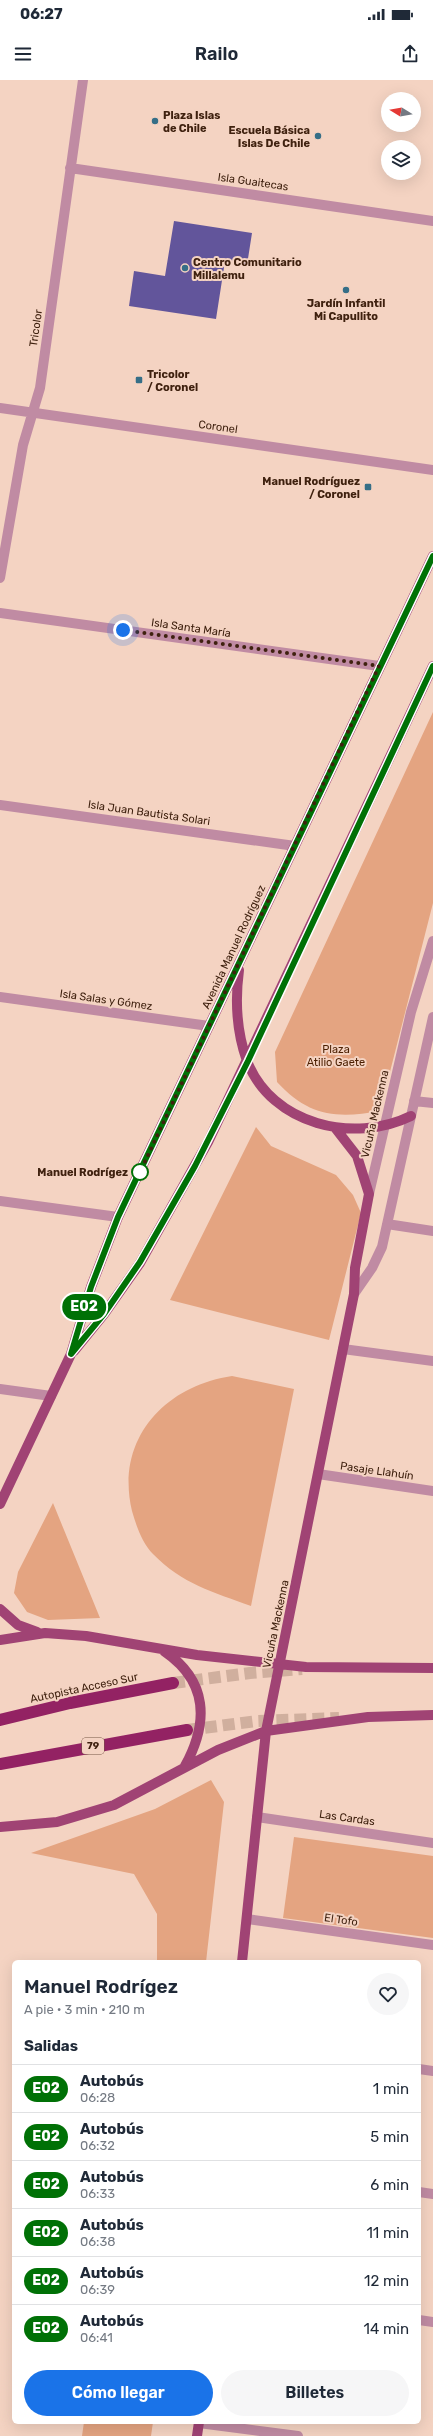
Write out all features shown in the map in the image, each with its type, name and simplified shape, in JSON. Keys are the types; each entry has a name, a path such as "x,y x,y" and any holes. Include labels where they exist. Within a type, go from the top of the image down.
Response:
{"highway":[{"name":"Autopista Acceso Sur","path":"0,1720 70,1703 173,1683"},
{"name":"79","path":"0,1764 187,1730"}],"main road":[{"name":"Avenida Manuel Rodríguez","path":"0,1504 71,1354 91,1287 118,1217 379,666 433,556"},
{"name":"Avenida Manuel Rodríguez","path":"71,1354 104,1314 140,1262 176,1202 248,1061 433,666"},
{"path":"241,960 237,1009 238,1024 248,1061 255,1075 275,1099 308,1120 336,1129 359,1130 384,1127 411,1116"},
{"path":"336,1129 357,1156 369,1194"},
{"name":"Vicuña Mackenna","path":"242,1960 266,1731 354,1294 358,1248 369,1194"},
{"path":"0,1609 18,1625 45,1634"},
{"path":"0,1640 45,1634 112,1639 163,1649 280,1665 333,1669 433,1668"},
{"path":"163,1649 175,1658 190,1674 199,1696 201,1714 199,1733 194,1750 185,1766"},
{"path":"0,1827 57,1822 86,1815 141,1791 185,1766 266,1731 368,1717 433,1715"},
{"path":"197,2436 199,2424"}],"street":[{"name":"Tricolor","path":"0,578 23,445 40,388 83,80"},
{"name":"Isla Guaitecas","path":"70,168 433,221"},
{"name":"Coronel","path":"0,408 433,470"},
{"name":"Isla Santa María","path":"0,613 379,666"},
{"name":"Isla Juan Bautista Solari","path":"0,805 295,846"},
{"name":"Vicuña Mackenna","path":"369,1194 411,1012 433,942"},
{"name":"Isla Salas y Gómez","path":"0,997 209,1026"},
{"name":"Vicuña Mackenna","path":"354,1294 372,1268 382,1247 433,1017"},
{"path":"414,1101 433,1104"},
{"path":"0,1201 118,1217"},
{"path":"387,1224 433,1231"},
{"path":"343,1349 433,1361"},
{"path":"0,1389 51,1396"},
{"name":"Pasaje Llahuín","path":"318,1474 433,1491"},
{"name":"Las Cardas","path":"257,1817 433,1843"},
{"name":"El Tofo","path":"247,1918 433,1945"},
{"path":"421,2069 433,2071"},
{"path":"421,2192 433,2194"},
{"path":"421,2320 433,2322"},
{"path":"213,2424 298,2436"}],"green space":[{"name":"Plaza Atilio Gaete","path":"433,712 433,903 380,1111 350,1115 324,1112 300,1102 277,1082 275,1052"},
{"path":"256,1127 271,1146 336,1175 353,1195 361,1213 329,1340 170,1300"},
{"path":"232,1376 294,1389 251,1606 187,1580 175,1573 153,1554 140,1534 135,1522 132,1511 129,1485 131,1461 138,1440 150,1421 166,1404 185,1391 207,1382"},
{"path":"53,1503 100,1618 48,1620 27,1612 14,1593 18,1572"},
{"path":"211,1780 224,1802 206,1960 157,1960 157,1914 134,1874 31,1853 155,1809"},
{"path":"294,1837 433,1856 433,1938 283,1918"},
{"path":"84,2424 153,2424 151,2436 82,2436"}],"building":[{"path":"174,221 252,233 247,265 225,261 216,319 129,306 134,271 165,276"}],"tunnel":[{"path":"173,1683 250,1673 302,1669"},
{"path":"187,1730 257,1721 339,1718"}],"bus line":[{"name":"E02","path":"433,556 366,693 241,960 118,1217 91,1287 71,1354 104,1314 140,1262 176,1202 208,1142 248,1061 433,666"}],"place":[{"name":"Plaza Islas de Chile","path":"155,121"},
{"name":"Escuela Básica Islas De Chile","path":"318,136"},
{"name":"Centro Comunitario Millalemu","path":"185,268"},
{"name":"Jardín Infantil Mi Capullito","path":"346,290"},
{"name":"Tricolor / Coronel","path":"139,380"},
{"name":"Manuel Rodríguez / Coronel","path":"368,487"},
{"name":"Manuel Rodrígez","path":"140,1172"}],"route":[{"path":"123,630 379,666 140,1172"}]}
